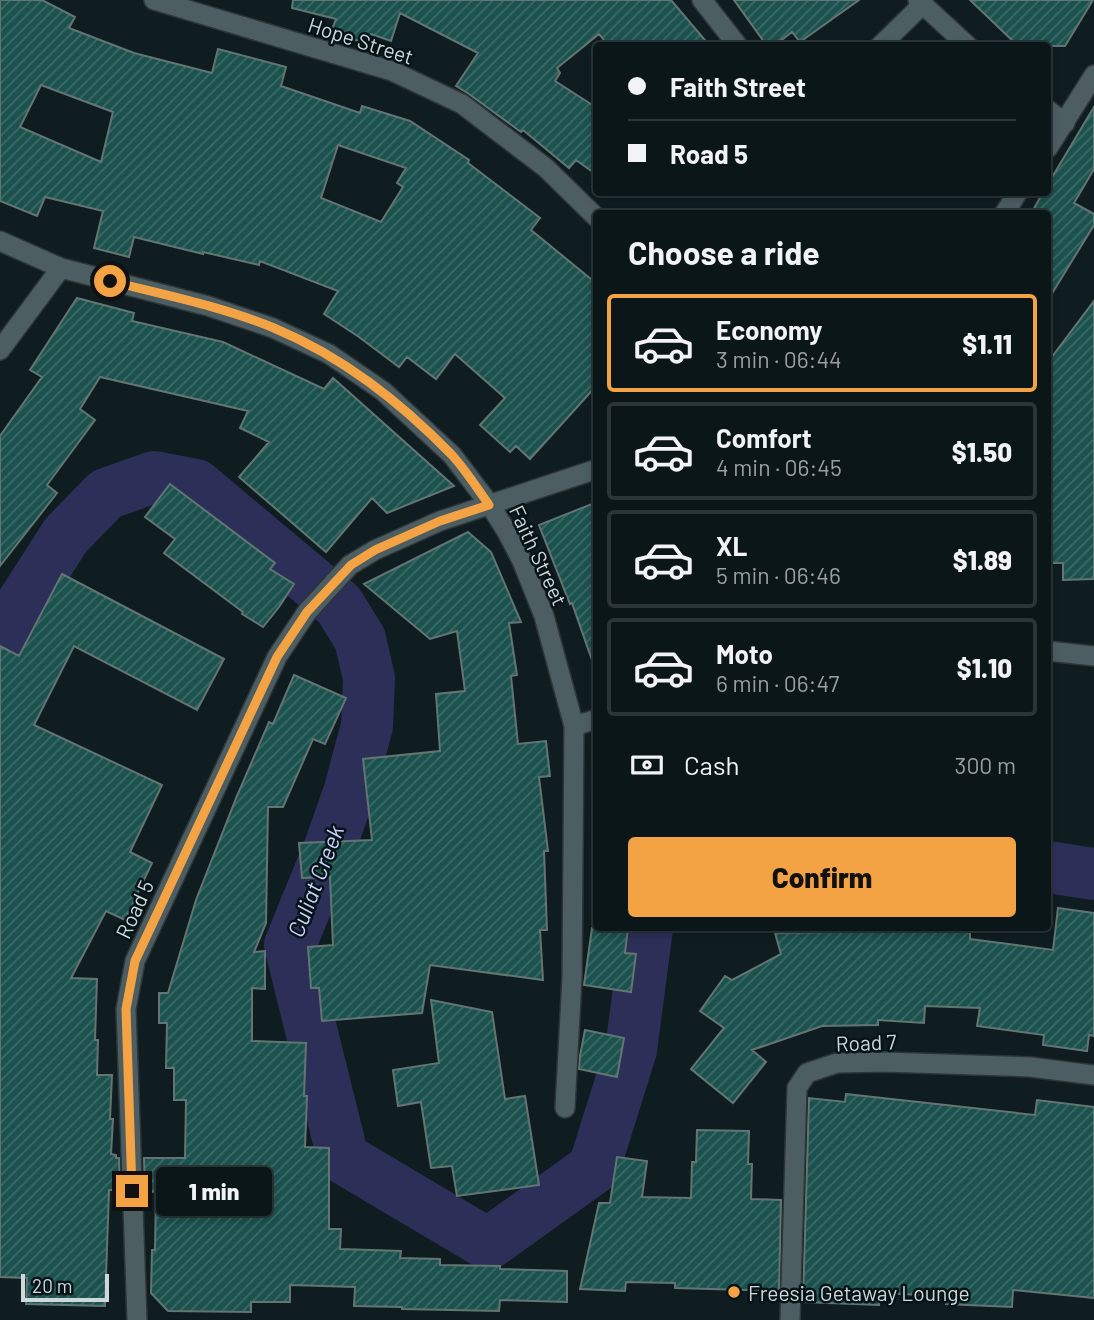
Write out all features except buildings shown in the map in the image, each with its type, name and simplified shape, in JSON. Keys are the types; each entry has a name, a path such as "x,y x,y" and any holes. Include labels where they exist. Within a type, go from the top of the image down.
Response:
{"street":[{"name":"Hope Street","path":"154,0 392,71 462,104 546,168 593,214"},
{"path":"702,0 735,42"},
{"path":"884,42 920,2 964,42"},
{"path":"1051,144 1094,75"},
{"path":"1051,112 1065,123"},
{"name":"Faith Street","path":"0,241 61,268 208,306 273,328 329,355 383,391 452,455 507,532 544,616 574,726 572,978 565,1108"},
{"path":"0,350 61,268"},
{"name":"Road 5","path":"136,1320 126,1009 135,961 277,657 307,612 351,565 375,550 440,521 593,470"},
{"path":"1051,651 1094,656"},
{"path":"574,726 593,720"},
{"name":"Road 7","path":"790,1320 797,1088 807,1073 837,1063 885,1062 1030,1067 1094,1075"}],"waterway":[{"name":"Culiat Creek","path":"0,638 66,535 106,494 154,477 196,485 339,605 360,639 369,678 367,726 349,793 290,945 343,1158 488,1244 594,1168 631,1050 647,931"},
{"name":"Culiat Creek","path":"1051,867 1094,874"}],"place":[{"name":"Freesia Getaway Lounge","path":"734,1292"}],"route":[{"path":"110,281 208,306 273,328 329,355 383,391 452,455 489,505 440,521 375,550 351,565 307,612 277,657 135,961 126,1009 132,1191"}]}
